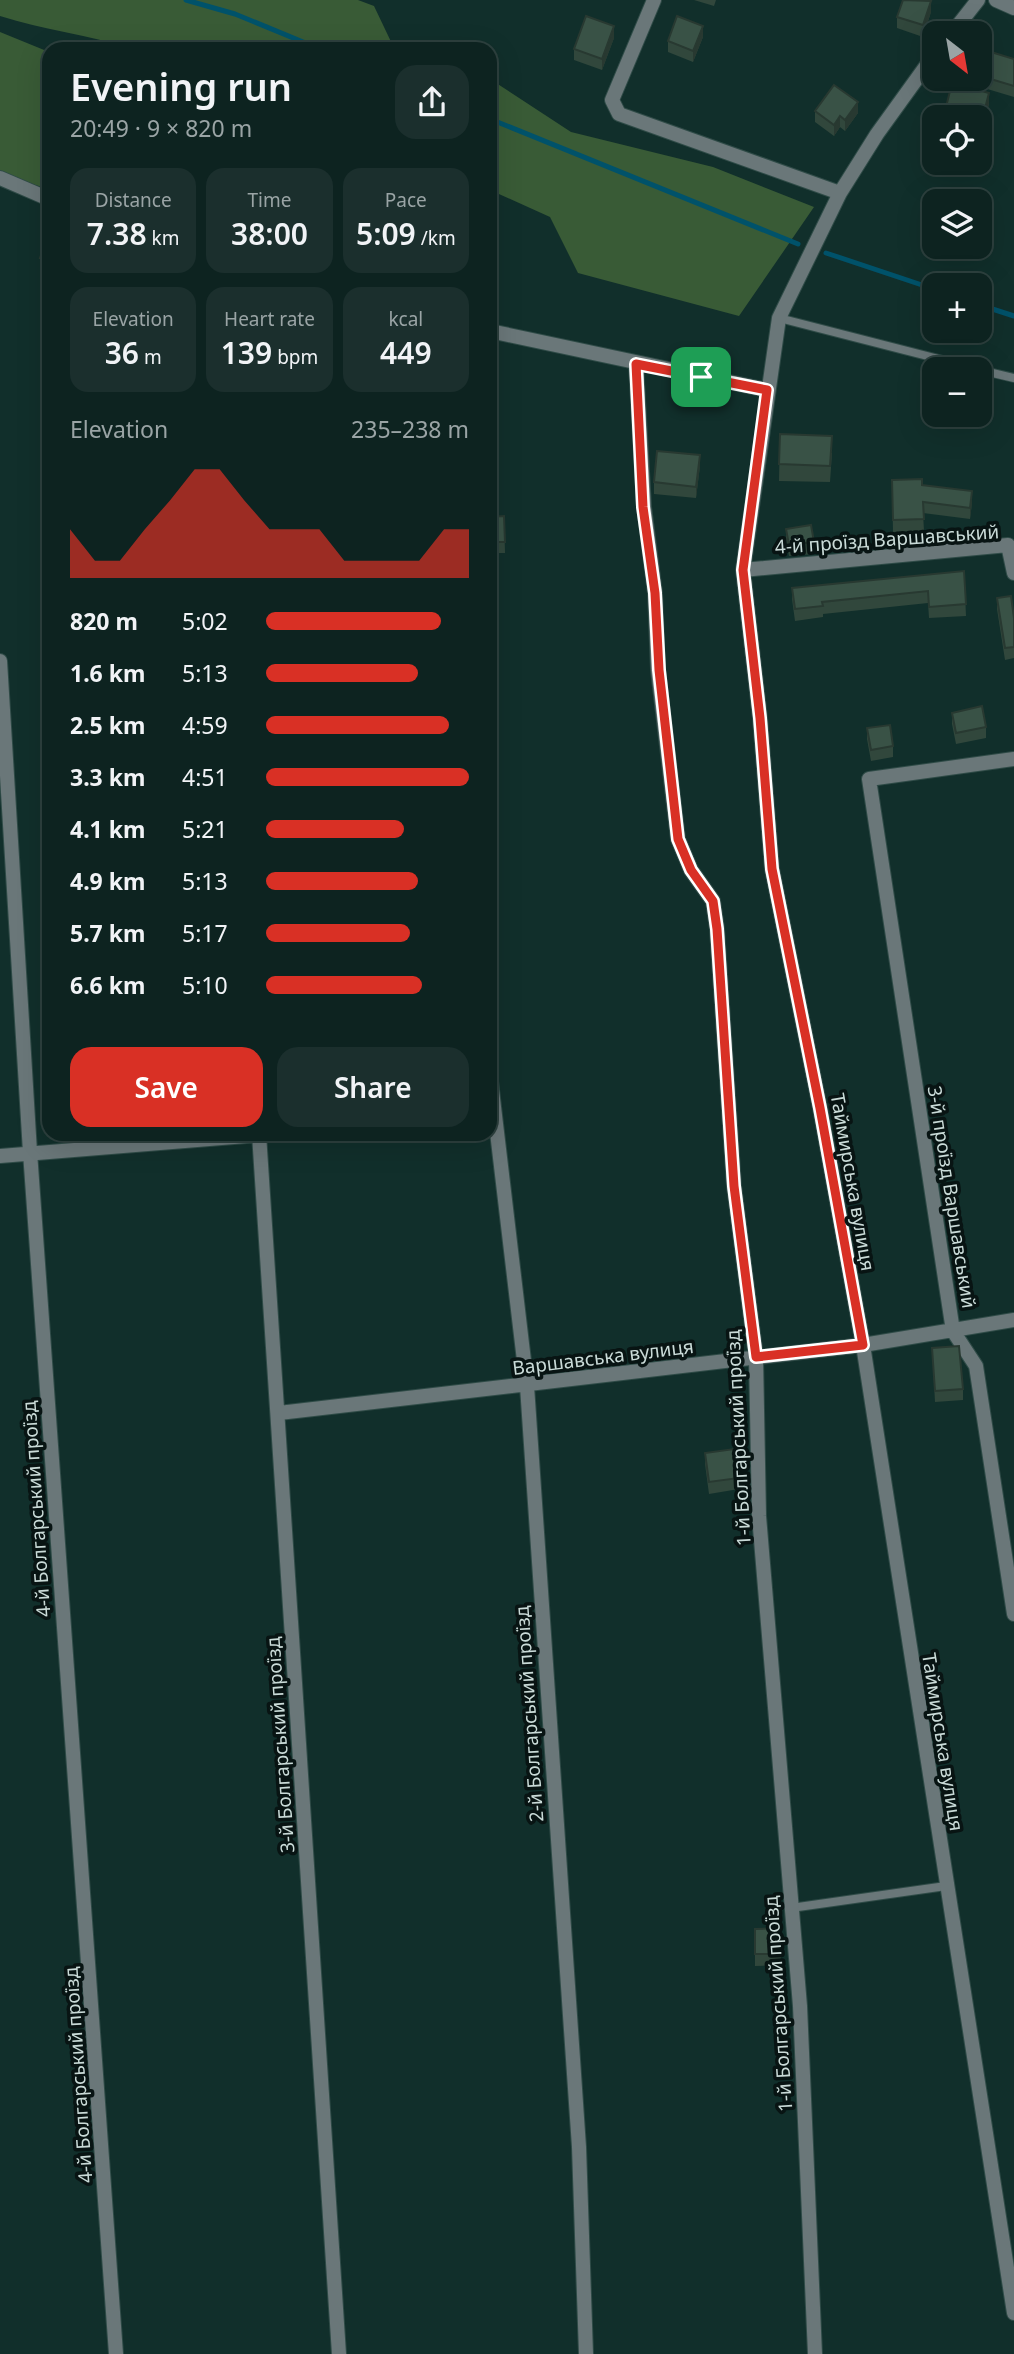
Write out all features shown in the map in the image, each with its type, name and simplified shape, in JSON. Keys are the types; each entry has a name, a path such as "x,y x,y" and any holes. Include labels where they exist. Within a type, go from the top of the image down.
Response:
{"street":[{"path":"654,0 612,100 619,114 840,193"},
{"path":"961,21 978,0"},
{"path":"996,0 1014,9"},
{"name":"Таймирська вулиця","path":"922,72 877,134 840,193 779,318 743,570 760,718 772,869 820,1108 863,1345 1014,2312"},
{"path":"1,181 42,196"},
{"path":"497,333 767,390"},
{"name":"1-й Болгарський проїзд","path":"636,364 643,507 655,593 659,670 678,839 691,870 713,901 734,1186 756,1357 760,1516 800,2006 816,2354"},
{"name":"4-й проїзд Варшавський","path":"743,570 1011,545 1014,573"},
{"name":"4-й Болгарський проїзд","path":"0,661 30,1152 116,2354"},
{"name":"3-й проїзд Варшавський","path":"1014,759 869,779 953,1331 976,1366 1014,1614"},
{"name":"2-й Болгарський проїзд","path":"497,1132 527,1386 579,2147 586,2354"},
{"path":"0,1156 179,1141"},
{"name":"3-й Болгарський проїзд","path":"260,1141 339,2354"},
{"name":"Варшавська вулиця","path":"279,1413 863,1345 1014,1320"}],"lane":[{"path":"779,318 932,357"},
{"path":"992,372 1014,378"},
{"path":"791,1908 946,1886"}],"green space":[{"path":"0,0 358,0 374,6 391,42 108,42 0,16"},
{"path":"0,32 42,49 42,187 0,175"},
{"path":"497,84 571,132 713,167 814,207 739,316 578,273 550,217 497,193"}],"building":[{"path":"903,0 931,1 922,25 897,17"},
{"path":"586,16 614,26 602,59 574,49"},
{"path":"677,16 703,26 693,51 668,41"},
{"path":"992,52 1014,59 1014,86 992,79"},
{"path":"834,85 858,102 845,120 840,116 834,125 815,111"},
{"path":"950,91 989,93 986,105 946,105"},
{"path":"780,434 832,436 830,466 779,464"},
{"path":"657,451 700,455 696,487 654,482"},
{"path":"922,479 922,485 972,491 970,508 923,502 924,519 893,520 892,480"},
{"path":"497,516 504,516 505,542 497,542"},
{"path":"811,525 814,542 789,545 786,529"},
{"path":"964,571 966,604 929,607 928,591 822,602 823,606 795,609 792,588"},
{"path":"1011,596 1014,647 1005,648 997,598"},
{"path":"982,706 986,727 956,733 952,713"},
{"path":"890,725 893,746 871,750 867,728"},
{"path":"959,1346 963,1389 935,1391 932,1348"},
{"path":"734,1449 739,1478 709,1482 705,1453"},
{"path":"780,1928 781,1954 755,1954 755,1929"}],"waterway":[{"path":"186,0 235,14 303,42"},
{"path":"497,122 798,244"},
{"path":"826,253 922,285"},
{"path":"992,309 1014,316"}],"route":[{"path":"636,364 701,377 767,390 743,570 760,718 772,869 820,1108 863,1345 756,1357 734,1186 729,1074 713,901 691,870 678,839 659,670 655,593 643,507 636,364"}]}
